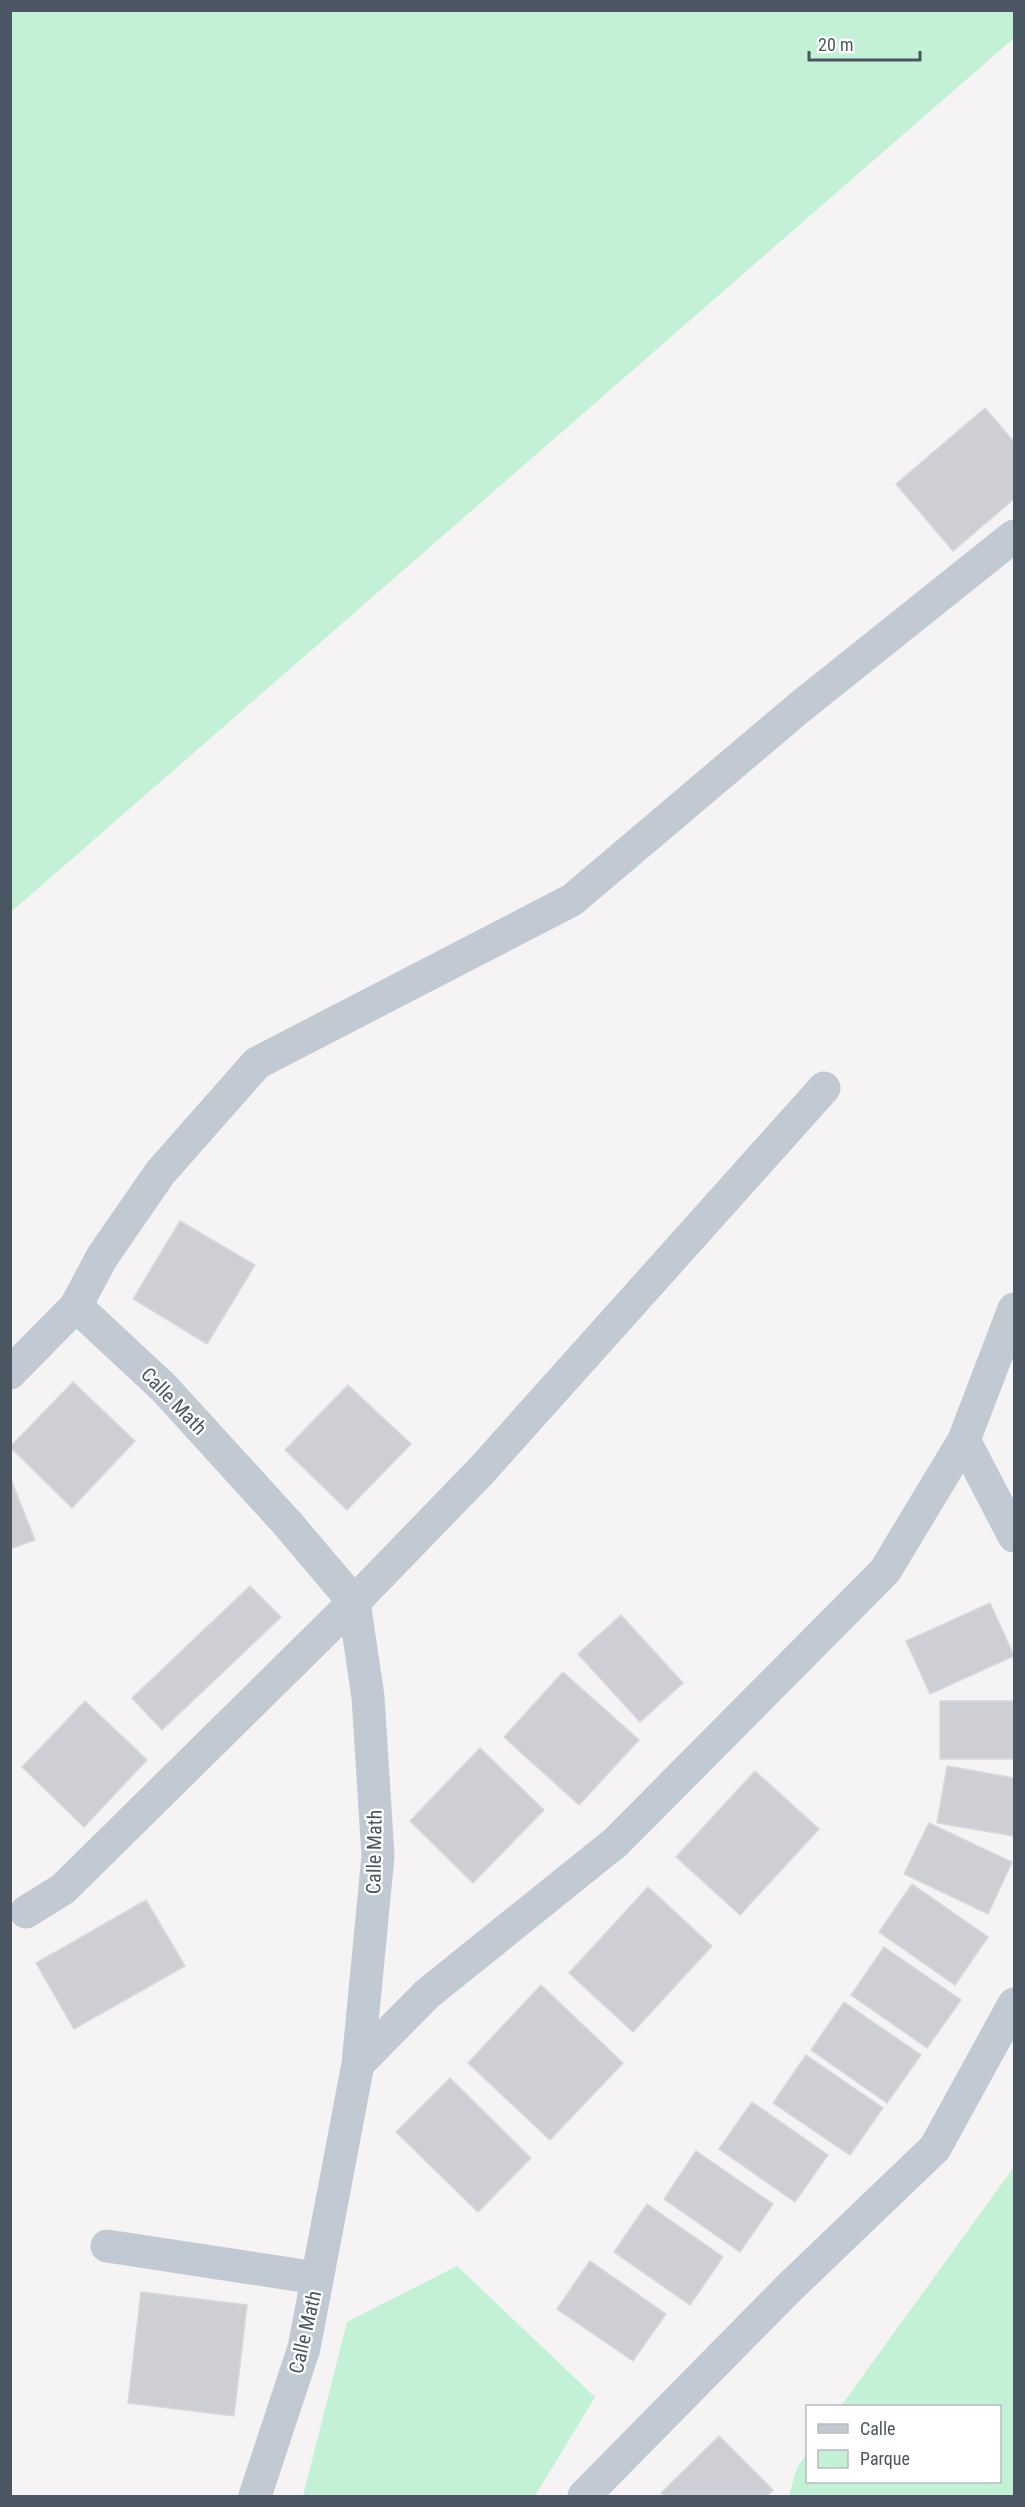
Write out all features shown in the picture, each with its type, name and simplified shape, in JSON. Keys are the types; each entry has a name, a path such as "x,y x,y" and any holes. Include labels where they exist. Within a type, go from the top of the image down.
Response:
{"street":[{"path":"10,1373 76,1306 102,1257 160,1173 257,1063 572,900 800,707 1014,536"},
{"path":"26,1912 63,1889 354,1602 481,1470 824,1088"},
{"name":"Calle Math","path":"76,1306 164,1388 288,1524 354,1602 368,1697 378,1856 358,2064 304,2348 255,2496"},
{"path":"358,2064 427,1994 616,1842 885,1571 964,1440 1014,1308"},
{"path":"964,1440 1014,1536"},
{"path":"584,2496 789,2288 934,2148 1014,2004"},
{"path":"107,2246 317,2278"}],"green space":[{"path":"1014,10 1014,38 11,912 11,11"},
{"path":"1014,2167 1014,2496 789,2496 797,2468 806,2454 806,2483 1001,2483 1001,2405 842,2405"},
{"path":"457,2266 595,2397 535,2496 303,2496 347,2322"}],"building":[{"path":"985,408 1014,442 1014,499 953,551 896,484"},
{"path":"180,1221 255,1265 207,1344 133,1299"},
{"path":"73,1382 135,1441 72,1508 10,1447"},
{"path":"348,1385 411,1444 347,1510 285,1450"},
{"path":"10,1477 35,1540 10,1549"},
{"path":"250,1586 281,1617 162,1730 132,1698"},
{"path":"990,1603 1014,1656 930,1694 906,1641"},
{"path":"621,1615 683,1683 640,1722 578,1654"},
{"path":"563,1672 639,1740 579,1805 504,1737"},
{"path":"85,1701 147,1760 84,1827 22,1767"},
{"path":"940,1701 1014,1701 1014,1759 940,1759"},
{"path":"480,1748 544,1810 473,1883 410,1821"},
{"path":"947,1766 1014,1778 1014,1836 937,1823"},
{"path":"755,1771 819,1829 740,1915 676,1857"},
{"path":"929,1823 1012,1862 988,1914 904,1874"},
{"path":"912,1884 988,1937 955,1985 879,1932"},
{"path":"648,1887 712,1946 633,2032 569,1973"},
{"path":"146,1900 185,1966 74,2029 36,1963"},
{"path":"884,1947 961,2000 927,2048 851,1995"},
{"path":"541,1985 623,2063 550,2140 468,2063"},
{"path":"844,2002 921,2055 887,2103 811,2050"},
{"path":"806,2055 883,2108 850,2155 773,2103"},
{"path":"450,2078 531,2158 478,2212 396,2132"},
{"path":"752,2102 828,2155 795,2202 719,2149"},
{"path":"696,2151 773,2204 740,2252 664,2199"},
{"path":"647,2204 723,2257 690,2305 614,2252"},
{"path":"590,2261 666,2314 633,2361 557,2309"},
{"path":"141,2292 247,2305 234,2416 128,2403"},
{"path":"719,2436 773,2490 767,2496 664,2496 661,2493"}]}
